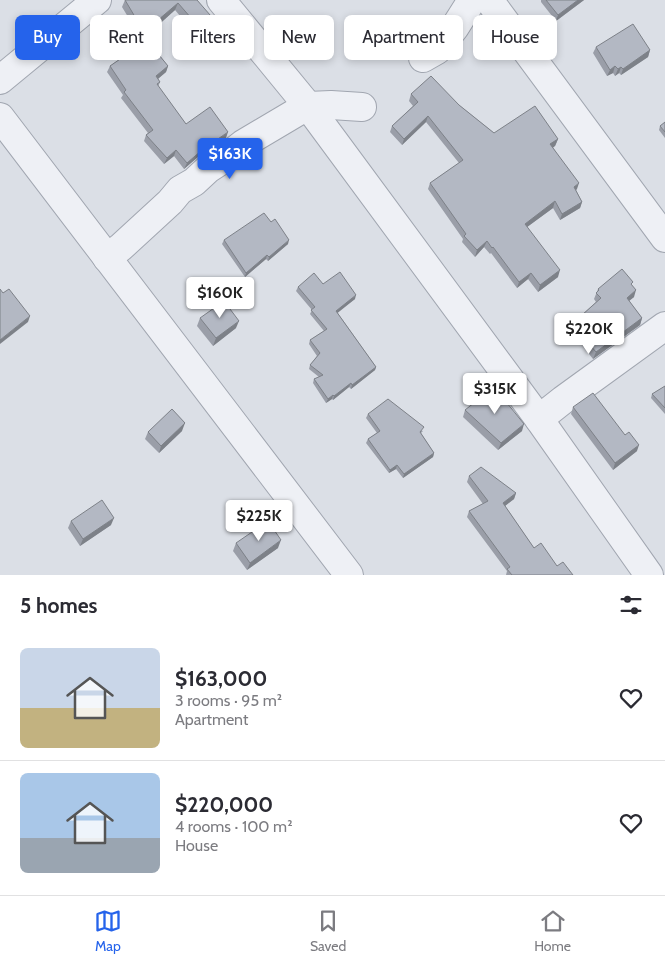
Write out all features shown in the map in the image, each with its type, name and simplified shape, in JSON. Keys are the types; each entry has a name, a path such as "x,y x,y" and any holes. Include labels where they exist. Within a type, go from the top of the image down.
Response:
{"street":[{"path":"0,80 97,0"},
{"path":"222,0 308,106 539,419 649,575"},
{"path":"463,15 472,0"},
{"path":"489,0 665,238"},
{"path":"107,258 122,247 170,202 180,190 194,182 208,169 243,144 308,106 362,107"},
{"path":"0,117 350,575"},
{"path":"539,419 665,326"}],"building":[{"path":"125,0 197,0 210,15 188,15 178,3 162,17 162,15 134,15"},
{"path":"546,0 578,0 558,15"},
{"path":"633,24 650,50 623,69 621,67 618,69 615,66 610,70 596,47"},
{"path":"162,59 168,66 156,76 160,82 157,84 186,124 210,107 228,132 187,163 176,150 167,158 146,135 153,130 124,92 126,90 110,66 119,60"},
{"path":"431,76 459,105 494,133 535,106 558,139 550,144 579,183 574,187 582,202 562,214 555,201 525,224 560,270 540,285 531,273 519,282 487,241 477,250 464,236 466,234 430,183 463,160 428,116 404,139 392,126 418,102 411,94"},
{"path":"665,122 665,132 660,126"},
{"path":"264,213 271,222 275,219 289,240 246,273 224,240"},
{"path":"622,269 633,282 631,284 636,290 627,298 642,318 596,352 572,324 601,298 596,293 598,289"},
{"path":"340,272 356,295 336,311 376,367 352,385 351,383 328,399 314,379 323,375 310,365 320,353 310,340 327,329 311,310 315,307 298,287 314,273 323,284"},
{"path":"0,289 3,293 9,289 30,316 0,340"},
{"path":"224,301 239,321 216,338 200,318"},
{"path":"665,386 665,408 652,394"},
{"path":"494,387 524,424 501,443 465,410"},
{"path":"593,393 625,435 629,432 639,445 615,463 573,407"},
{"path":"388,399 424,427 420,432 434,453 404,474 397,465 390,470 368,439 380,431 368,414"},
{"path":"172,409 185,423 161,446 148,432"},
{"path":"481,467 516,493 503,503 534,548 541,543 557,566 563,562 573,575 512,575 507,569 510,567 469,511 488,501 469,476"},
{"path":"102,500 114,518 83,539 71,521"},
{"path":"268,521 281,540 250,563 236,543"}]}
